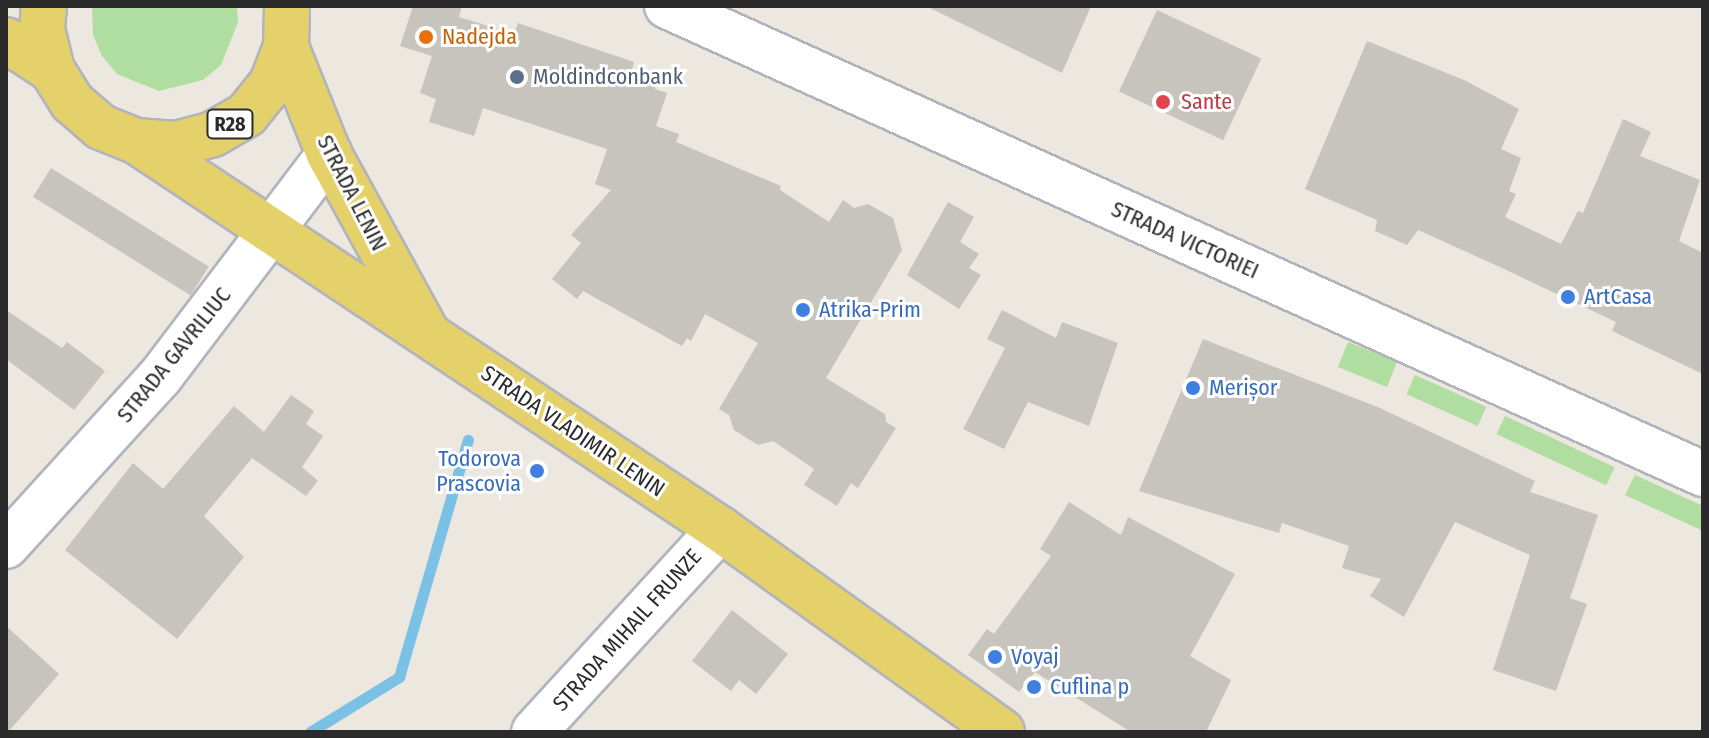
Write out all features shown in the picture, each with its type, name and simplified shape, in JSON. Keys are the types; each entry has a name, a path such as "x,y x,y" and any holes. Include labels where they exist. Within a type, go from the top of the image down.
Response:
{"main road":[{"name":"R28","path":"44,6 42,29 52,70 81,111 101,127 136,141 176,144 213,134 247,114 272,83 287,26"},
{"name":"STRADA LENIN","path":"287,26 329,154 428,334"},
{"name":"R28","path":"6,40 52,70"},
{"name":"STRADA VLADIMIR LENIN","path":"136,141 720,529 1002,732"}],"street":[{"name":"STRADA VICTORIEI","path":"667,6 1703,474"},
{"name":"STRADA GAVRILIUC","path":"6,546 160,377 329,154"},
{"name":"STRADA MIHAIL FRUNZE","path":"534,732 720,529"}],"green space":[{"path":"92,6 237,6 238,22 221,65 203,80 159,91 117,74 102,56 93,35"},
{"path":"1348,342 1397,362 1387,387 1338,367"},
{"path":"1415,375 1486,407 1478,426 1406,394"},
{"path":"1505,416 1615,467 1606,485 1497,434"},
{"path":"1635,475 1703,506 1703,531 1625,495"}],"building":[{"path":"413,6 462,6 459,17 514,34 518,23 634,62 631,73 657,81 655,89 667,93 656,126 679,134 676,142 781,186 780,190 829,222 843,200 854,208 868,204 893,218 902,250 826,378 885,414 886,422 896,428 858,488 851,483 837,506 804,485 814,469 773,441 758,445 734,430 729,415 719,409 758,343 705,314 691,341 687,338 682,346 583,291 577,299 552,279 581,243 571,235 611,190 595,184 607,149 483,108 474,136 429,122 436,99 420,93 432,56 400,46"},
{"path":"926,6 1091,6 1062,73"},
{"path":"1157,10 1261,59 1223,140 1119,92"},
{"path":"1367,41 1464,80 1519,109 1501,149 1521,158 1509,191 1516,194 1505,217 1561,244 1578,211 1583,213 1623,119 1651,132 1640,156 1700,180 1679,241 1703,253 1703,374 1612,331 1616,322 1502,268 1418,230 1407,245 1375,231 1377,220 1305,189"},
{"path":"51,168 209,267 191,295 33,197"},
{"path":"948,202 974,217 960,242 979,254 969,268 981,275 959,309 907,275"},
{"path":"6,310 62,348 67,342 105,371 74,410 6,359"},
{"path":"1002,310 1056,338 1062,322 1118,343 1089,426 1028,402 1004,449 963,429 1005,348 987,339"},
{"path":"1203,339 1380,408 1535,481 1530,492 1598,515 1570,598 1587,604 1556,691 1493,670 1530,555 1455,522 1404,617 1370,596 1381,579 1342,568 1349,546 1282,523 1279,533 1139,491"},
{"path":"291,395 314,411 306,424 323,436 302,467 318,481 306,496 252,458 204,516 244,557 177,639 65,550 133,463 163,489 234,406 264,432"},
{"path":"1069,502 1121,535 1128,517 1235,574 1190,656 1231,680 1206,732 1131,732 1035,672 1019,692 968,655 987,629 994,634 1051,556 1040,549"},
{"path":"732,610 788,654 756,694 739,680 731,691 692,661"},
{"path":"6,626 59,674 8,732 6,732"}],"waterway":[{"path":"310,732 399,677 468,440"}],"place":[{"name":"Nadejda","path":"426,37"},
{"name":"Moldindconbank","path":"517,77"},
{"name":"Sante","path":"1163,102"},
{"name":"ArtCasa","path":"1568,297"},
{"name":"Atrika-Prim","path":"803,310"},
{"name":"Merișor","path":"1193,388"},
{"name":"Todorova Prascovia","path":"537,471"},
{"name":"Voyaj","path":"995,657"},
{"name":"Cuflina p","path":"1034,687"}]}
